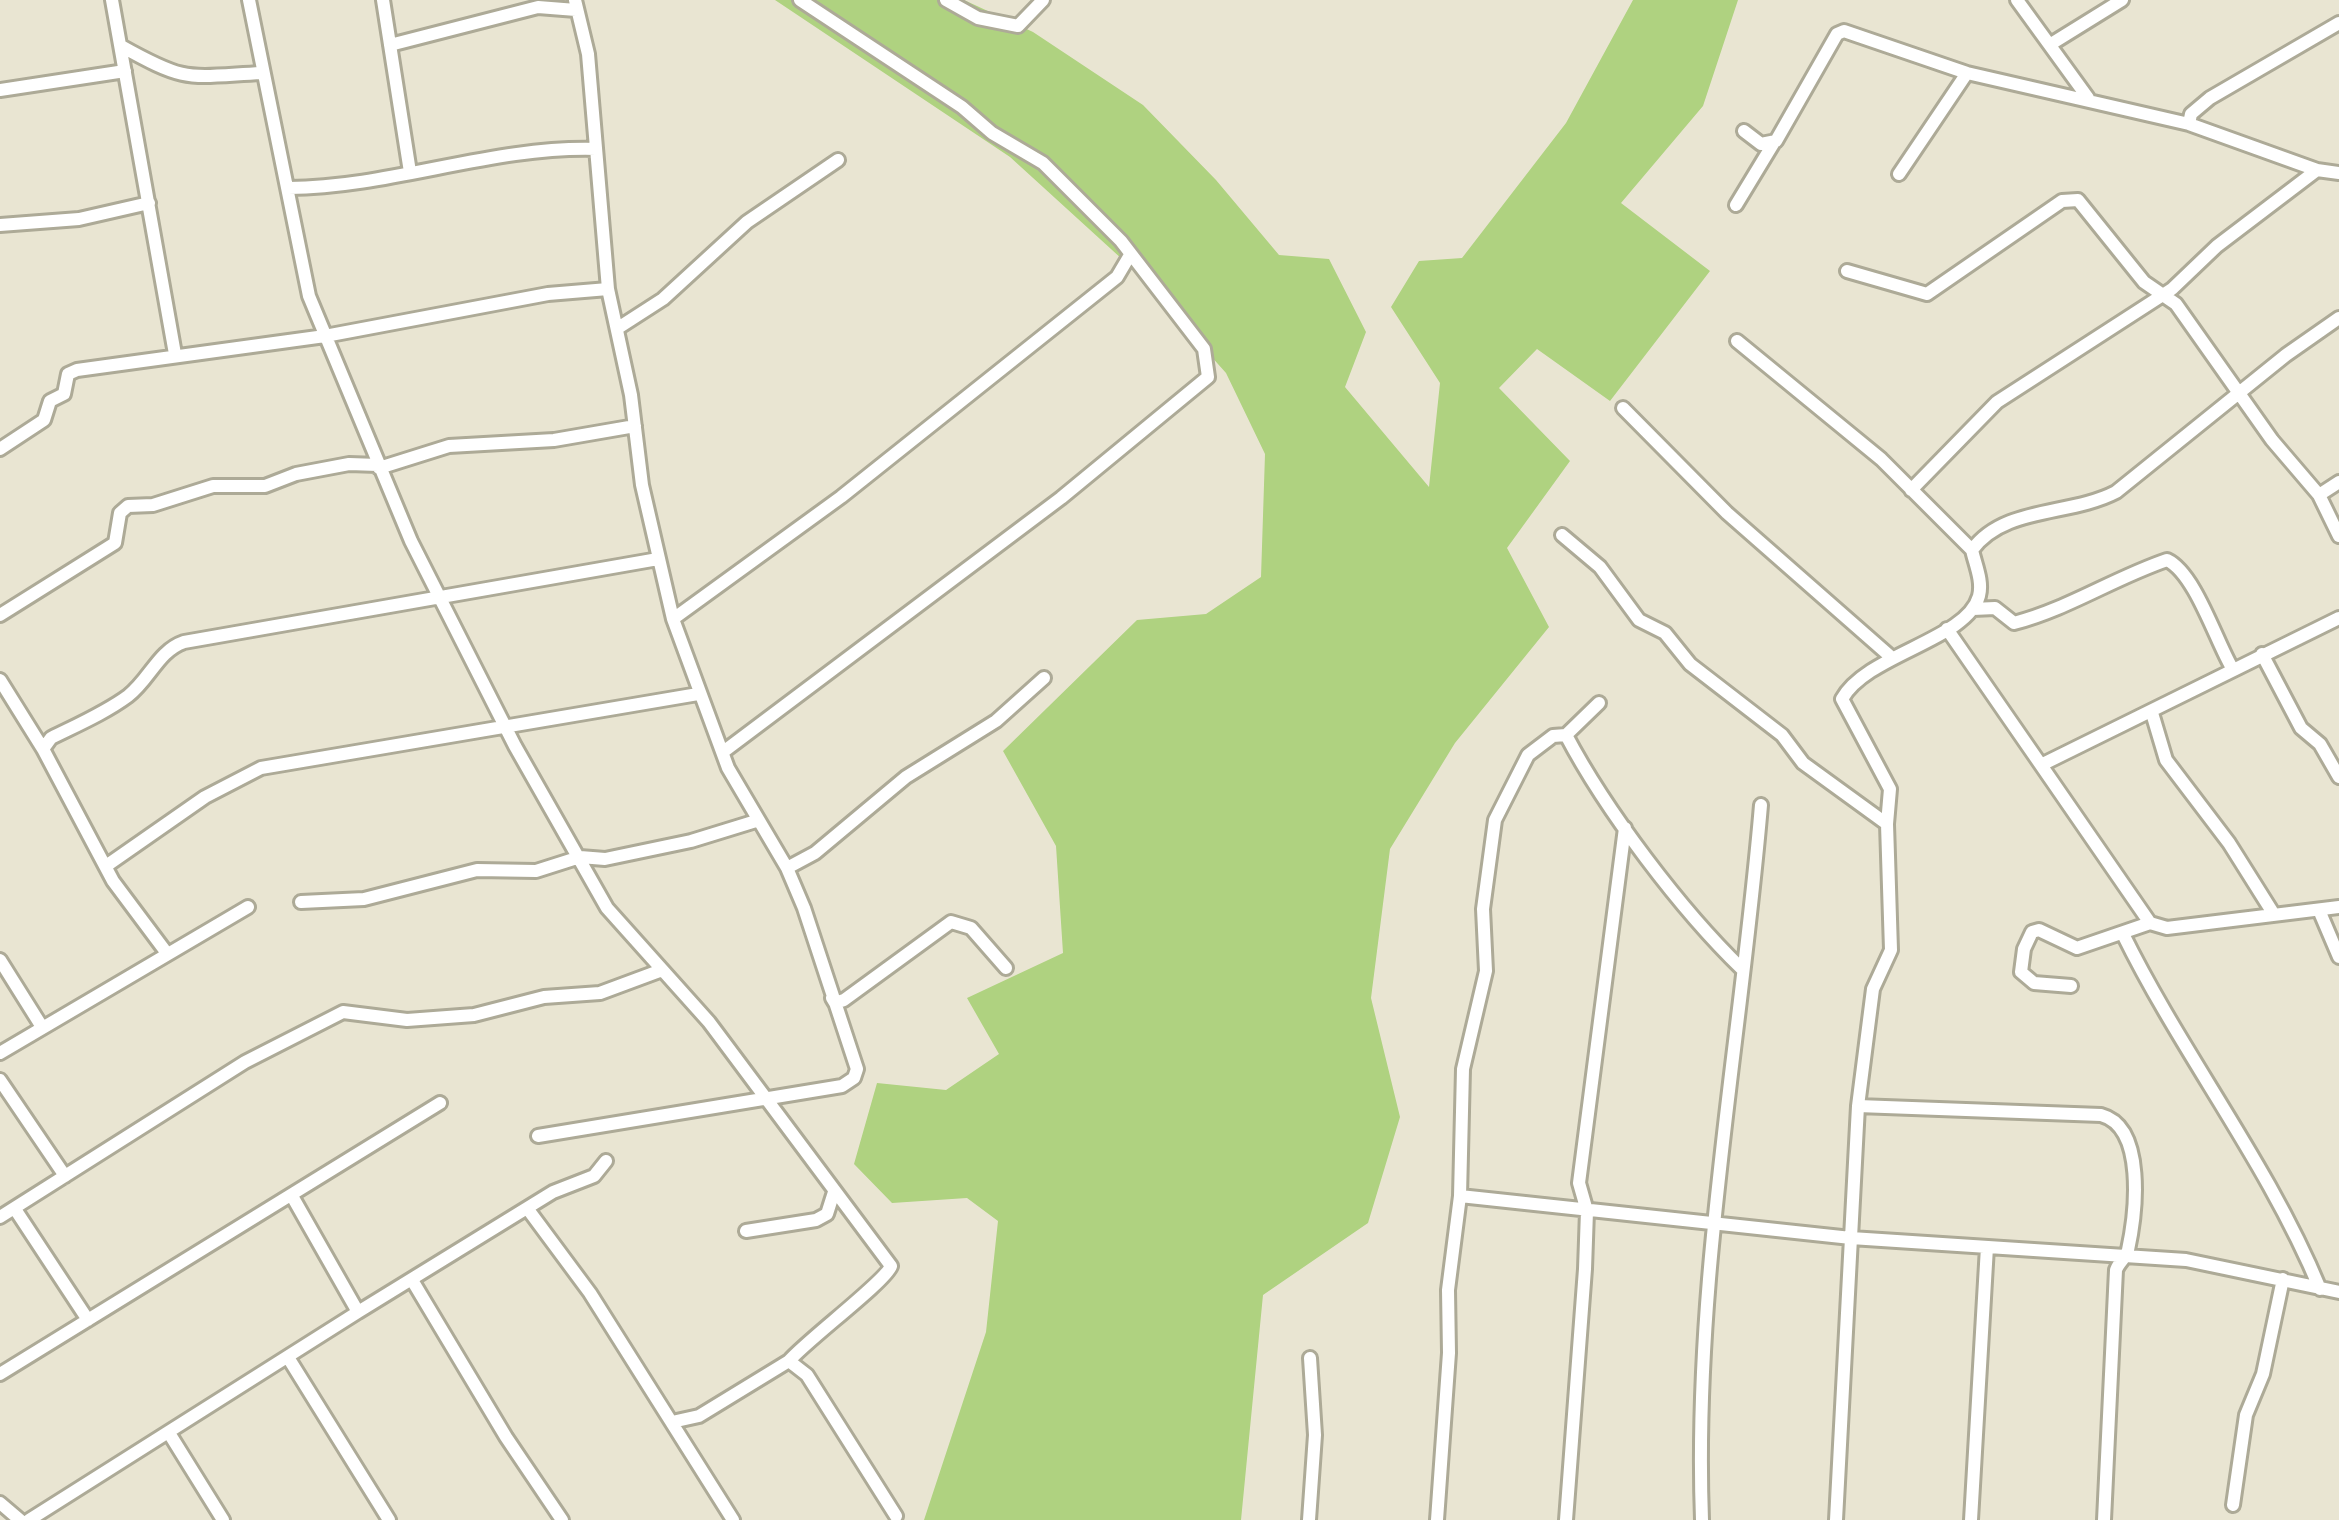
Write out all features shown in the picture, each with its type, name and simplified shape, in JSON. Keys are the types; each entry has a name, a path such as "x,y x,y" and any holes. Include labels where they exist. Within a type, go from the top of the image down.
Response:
{"street":[{"path":"112,0 175,354"},
{"path":"249,0 309,296 342,368 378,467 440,597 607,908 709,1022 888,1262 890,1271 789,1360 699,1416 672,1422"},
{"path":"383,0 410,172"},
{"path":"724,752 1061,498 1208,377 1204,349 1089,205 1025,148 992,133 962,107 800,0"},
{"path":"946,0 978,18 1018,26 1043,0"},
{"path":"2017,0 2088,98"},
{"path":"2051,44 2122,0"},
{"path":"390,44 538,7 576,5 588,54 608,289 618,328 642,485 673,619 698,694 724,752 756,821 787,868 804,908 856,1069 854,1078 842,1086 538,1136"},
{"path":"2189,124 2191,114 2210,98 2339,23"},
{"path":"1736,204 1842,30 1870,36 1967,73 2189,124 2317,170 2339,173"},
{"path":"121,46 175,76 261,73"},
{"path":"0,90 126,71"},
{"path":"1899,174 1967,73"},
{"path":"1744,132 1761,144 1773,144"},
{"path":"289,188 328,188 540,150 596,149"},
{"path":"618,328 663,299 747,222 838,160"},
{"path":"1910,490 2008,393 2151,298 2164,295 2217,246 2317,170"},
{"path":"1848,271 1927,294 1987,250 2071,198 2086,206 2144,282 2176,304 2319,496 2339,536"},
{"path":"0,226 79,219 150,203"},
{"path":"673,619 841,497 1117,277 1130,255"},
{"path":"0,449 44,420 50,400 64,394 72,372 175,354 325,336 548,294 608,289"},
{"path":"1972,550 1991,530 2010,522 2116,492 2339,318"},
{"path":"1737,341 1881,459 1972,550 1980,589 1974,609"},
{"path":"1623,408 1728,513 1891,658"},
{"path":"0,615 116,543 120,513 128,506 153,505 212,486 265,486 296,474 349,464 378,467 449,446 554,440 635,426"},
{"path":"2319,496 2339,482"},
{"path":"1562,535 1600,568 1638,620 1666,632 1690,664 1785,737 1803,764 1887,824"},
{"path":"43,741 126,698 148,679 172,646 658,559"},
{"path":"1836,1520 1858,1106 1874,989 1891,950 1887,824 1890,789 1842,700 1891,658 1947,629 1974,609 1996,608 2014,623 2065,606 2122,575 2172,562 2208,616 2232,668"},
{"path":"2041,765 2339,618"},
{"path":"1947,629 2150,923"},
{"path":"2262,654 2301,728 2320,744 2339,777"},
{"path":"787,868 815,854 906,778 996,721 1044,678"},
{"path":"0,680 43,741 106,866 166,952"},
{"path":"106,866 204,797 261,768 698,694"},
{"path":"1437,1520 1449,1353 1448,1290 1460,1196 1463,1070 1486,971 1483,909 1496,820 1528,755 1553,736 1566,735 1599,702"},
{"path":"2152,713 2166,760 2228,843 2273,913"},
{"path":"1566,735 1626,828 1716,944 1742,969"},
{"path":"1702,1520 1699,1452 1713,1222 1760,804"},
{"path":"301,902 364,900 476,870 536,871 580,858 605,859 663,848 756,821"},
{"path":"1566,1520 1586,1211 1580,1182 1590,1079 1626,828"},
{"path":"2252,915 2255,888"},
{"path":"0,1053 248,907"},
{"path":"2070,986 2034,983 2021,972 2024,949 2032,932 2039,930 2077,948 2150,923 2167,928 2339,907"},
{"path":"2319,910 2339,957"},
{"path":"832,998 835,1003 844,1000 951,922 971,928 1006,968"},
{"path":"2123,934 2149,988 2286,1210 2320,1288"},
{"path":"0,960 42,1027"},
{"path":"0,1218 245,1062 343,1012 407,1020 474,1015 544,997 600,993 662,970"},
{"path":"0,1080 65,1176"},
{"path":"0,1374 440,1103"},
{"path":"1858,1106 2115,1118 2132,1148 2127,1255 2116,1270 2104,1520"},
{"path":"29,1520 526,1208 594,1176 606,1162"},
{"path":"746,1231 816,1220 827,1214 834,1192"},
{"path":"292,1196 358,1312"},
{"path":"1460,1196 1851,1238 2186,1260 2339,1292"},
{"path":"526,1208 590,1294 729,1518"},
{"path":"15,1209 88,1320"},
{"path":"1971,1520 1987,1247"},
{"path":"2233,1506 2246,1414 2262,1374 2282,1279"},
{"path":"412,1280 562,1520"},
{"path":"1309,1520 1315,1435 1310,1358"},
{"path":"289,1359 390,1520"},
{"path":"789,1360 807,1375 896,1516"},
{"path":"169,1432 222,1520"},
{"path":"0,1504 20,1520"}],"green space":[{"path":"775,0 964,0 1033,32 1143,105 1216,180 1279,255 1329,259 1366,332 1345,387 1429,487 1440,383 1391,307 1419,261 1462,258 1566,123 1633,0 1738,0 1703,106 1621,203 1710,271 1610,401 1537,349 1499,388 1570,461 1507,548 1549,627 1455,743 1390,849 1371,998 1400,1117 1368,1223 1263,1295 1241,1520 924,1520 986,1332 998,1221 967,1198 892,1203 854,1164 877,1083 946,1090 999,1054 967,998 1063,953 1056,846 1003,751 1137,620 1206,614 1261,577 1265,454 1226,373 1134,270 1010,157"}]}
